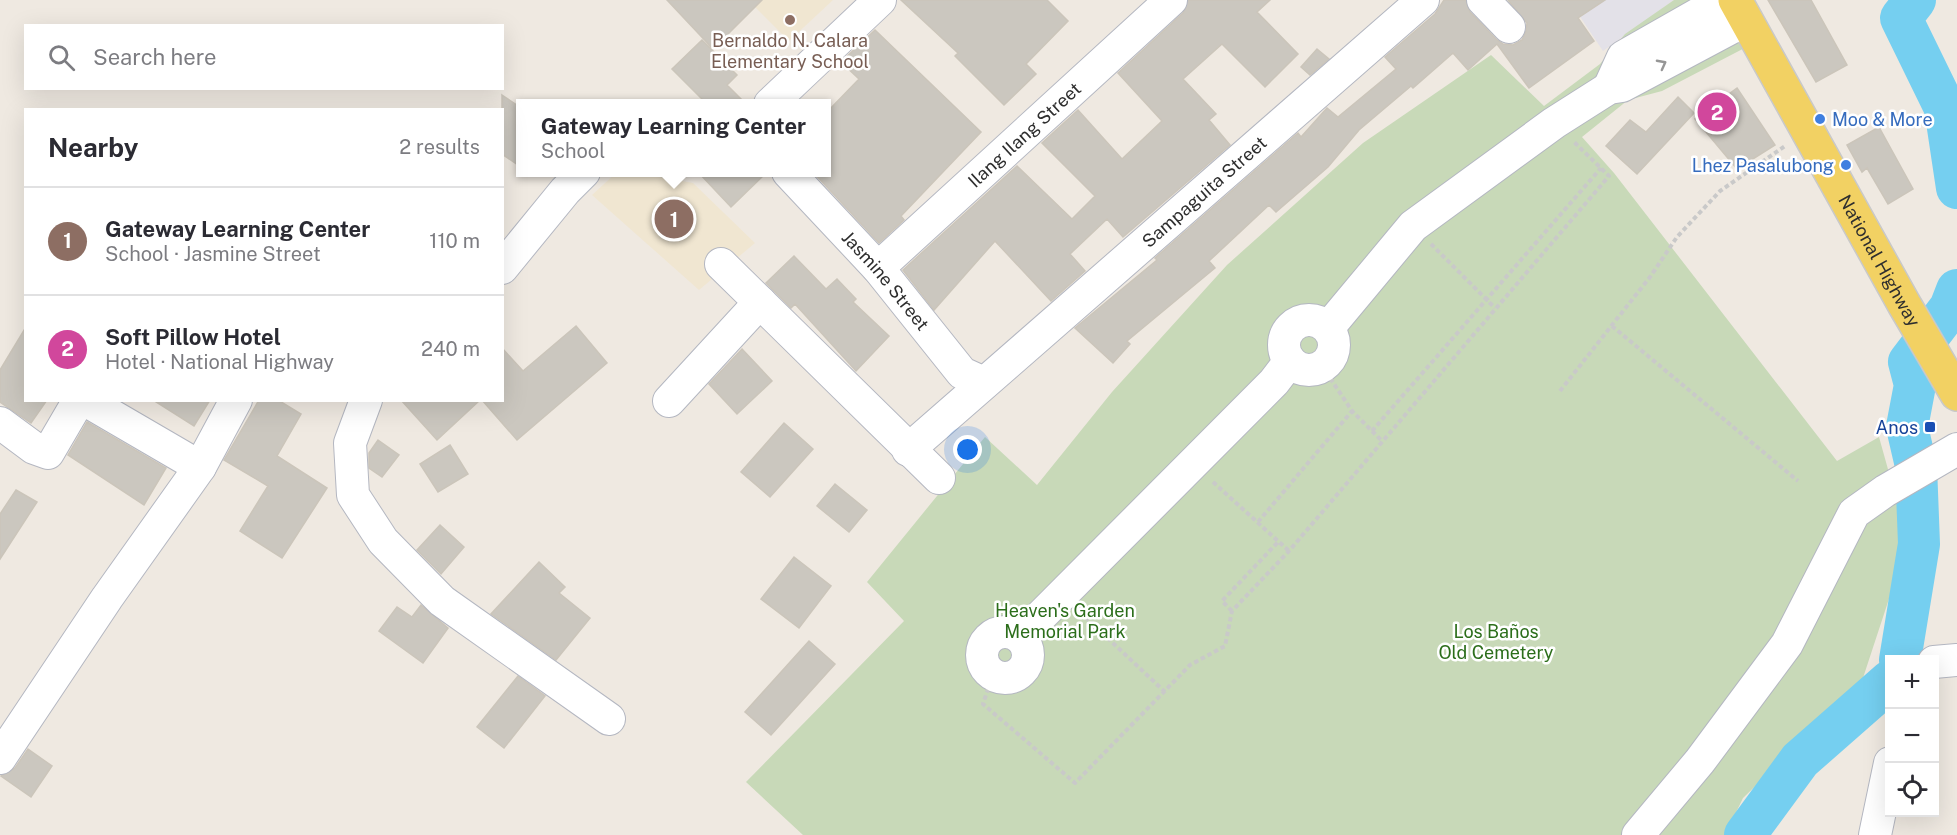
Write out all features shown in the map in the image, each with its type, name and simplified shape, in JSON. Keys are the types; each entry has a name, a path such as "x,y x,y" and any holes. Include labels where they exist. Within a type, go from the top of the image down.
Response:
{"main road":[{"name":"National Highway","path":"1735,7 1955,391"}],"street":[{"path":"775,99 879,0"},
{"name":"Ilang Ilang Street","path":"878,268 1171,0"},
{"name":"Sampaguita Street","path":"908,450 1423,0"},
{"path":"1483,0 1509,27"},
{"path":"1328,328 1413,226 1554,123 1609,88 1622,86 1735,7"},
{"path":"504,266 579,177"},
{"name":"Jasmine Street","path":"793,177 878,268 962,373 984,383"},
{"path":"722,264 908,450 939,477"},
{"path":"669,401 760,302"},
{"path":"1314,320 1328,328 1334,344 1329,360 1322,366 1305,370 1290,362 1284,347 1284,339 1292,326 1298,321 1314,320"},
{"path":"993,674 1000,677 1015,676 1026,665 1027,650 1020,637 1274,382 1290,362"},
{"path":"0,423 34,448 48,453 78,402"},
{"path":"88,402 200,467"},
{"path":"0,758 107,598 200,467 235,402"},
{"path":"365,402 350,443 353,495 383,541 442,601 609,719"},
{"path":"1638,835 1700,761 1787,645 1854,513 1921,469 1957,449"},
{"path":"1939,662 1957,660"},
{"path":"1875,835 1885,787"}],"path":[{"path":"993,674 982,704 1075,783 1190,665 1225,646 1232,612 1289,551 1381,440 1610,176 1554,123"},
{"path":"1560,391 1612,326 1677,237 1720,191 1786,146"},
{"path":"1372,430 1601,168"},
{"path":"1413,226 1495,308"},
{"path":"1612,326 1798,481"},
{"path":"1322,366 1352,411 1381,440"},
{"path":"1258,522 1352,411"},
{"path":"1193,463 1289,551"},
{"path":"1232,612 1222,601 1278,541"},
{"path":"1062,595 1165,693"}],"shaded area":[{"name":"Bernaldo N. Calara Elementary School","path":"748,0 833,0 789,41"},
{"path":"1569,0 1674,0 1603,51"},
{"path":"612,177 661,177 693,183 755,243 699,290 592,195"}],"green space":[{"path":"1674,0 1735,0 1758,41 1662,91 1628,100 1582,137 1614,173 1837,461 1879,437 1908,541 1861,684 1743,798 1725,835 803,835 746,782 904,621 867,582 985,437 1037,485 1112,392 1227,265 1363,143 1491,55 1544,106 1600,64 1625,34"}],"building":[{"path":"667,0 762,0 713,49"},
{"path":"901,0 1047,0 1068,21 1026,64 1036,74 1004,105 955,56 958,53"},
{"path":"1188,0 1270,0 1257,12 1298,54 1265,87 1222,44 1183,79 1216,114 1209,120 1230,145 1123,237 1107,219 1070,254 1085,271 1051,301 995,241 934,310 903,270 1017,166 1072,219 1095,196 1042,143 1078,110 1122,159 1162,121 1118,73 1183,13"},
{"path":"1444,0 1466,0 1470,12 1496,39 1503,44 1513,45 1522,40 1527,23 1508,0 1605,0 1578,18 1594,41 1529,88 1497,44 1468,70 1453,53 1359,130 1328,167 1276,212 1269,205 1209,261 1215,268 1127,341 1130,344 1113,363 1075,328 1157,260 1155,258 1298,133 1301,137 1327,108 1338,117 1396,69 1385,57 1435,14"},
{"path":"1768,0 1811,0 1847,65 1816,82"},
{"path":"875,30 981,132 901,216 904,220 879,243 818,177 831,177 831,108 859,79 841,62"},
{"path":"702,40 737,75 727,85 741,99 702,99 672,69"},
{"path":"1317,49 1329,59 1310,75 1301,67"},
{"path":"1737,88 1775,145 1737,169 1695,119"},
{"path":"502,95 516,105 516,164 504,155 504,108 502,108"},
{"path":"1678,97 1694,113 1637,174 1606,146 1630,120 1646,132"},
{"path":"1879,127 1913,189 1888,204 1867,168 1862,172 1847,145"},
{"path":"703,177 762,177 731,207"},
{"path":"794,256 826,289 837,279 856,299 853,302 889,336 856,371 795,304 791,308 766,283"},
{"path":"576,326 607,363 517,440 484,402 504,402 504,350 523,371"},
{"path":"24,330 24,402 46,402 31,423 0,402 0,370"},
{"path":"742,349 772,381 737,414 709,384"},
{"path":"156,402 209,402 194,426"},
{"path":"258,402 281,402 301,414 277,456 327,488 282,558 240,531 268,486 224,460"},
{"path":"403,402 478,402 437,440"},
{"path":"87,422 166,468 144,505 68,455"},
{"path":"784,423 813,449 770,497 741,472"},
{"path":"378,440 399,455 382,477 369,468 369,453"},
{"path":"450,445 468,474 438,492 420,464"},
{"path":"835,484 867,510 849,532 817,506"},
{"path":"16,490 37,502 0,559 0,514"},
{"path":"440,525 464,547 441,574 417,550"},
{"path":"794,557 831,586 799,628 761,599"},
{"path":"539,562 565,587 559,593 590,618 556,660 491,614"},
{"path":"421,605 448,628 423,663 379,631 397,607 412,617"},
{"path":"809,641 835,664 771,735 745,712"},
{"path":"518,676 545,696 504,748 477,727"},
{"path":"28,749 52,766 31,797 1,776 15,768"}],"waterway":[{"path":"1915,0 1901,18 1945,108 1957,188"},
{"path":"1901,655 1919,544 1916,466 1907,427 1915,385 1909,362 1950,308 1957,290"},
{"path":"1745,835 1800,760 1885,685"}],"place":[{"name":"Bernaldo N. Calara Elementary School","path":"790,20"},
{"name":"Soft Pillow Hotel","path":"1717,112"},
{"name":"Moo & More","path":"1820,119"},
{"name":"Lhez Pasalubong","path":"1846,165"},
{"name":"Gateway Learning Center","path":"674,219"},
{"name":"Anos","path":"1930,427"}],"park label":[{"name":"Heaven's Garden Memorial Park","path":"1065,620"},
{"name":"Los Baños Old Cemetery","path":"1496,641"}]}
